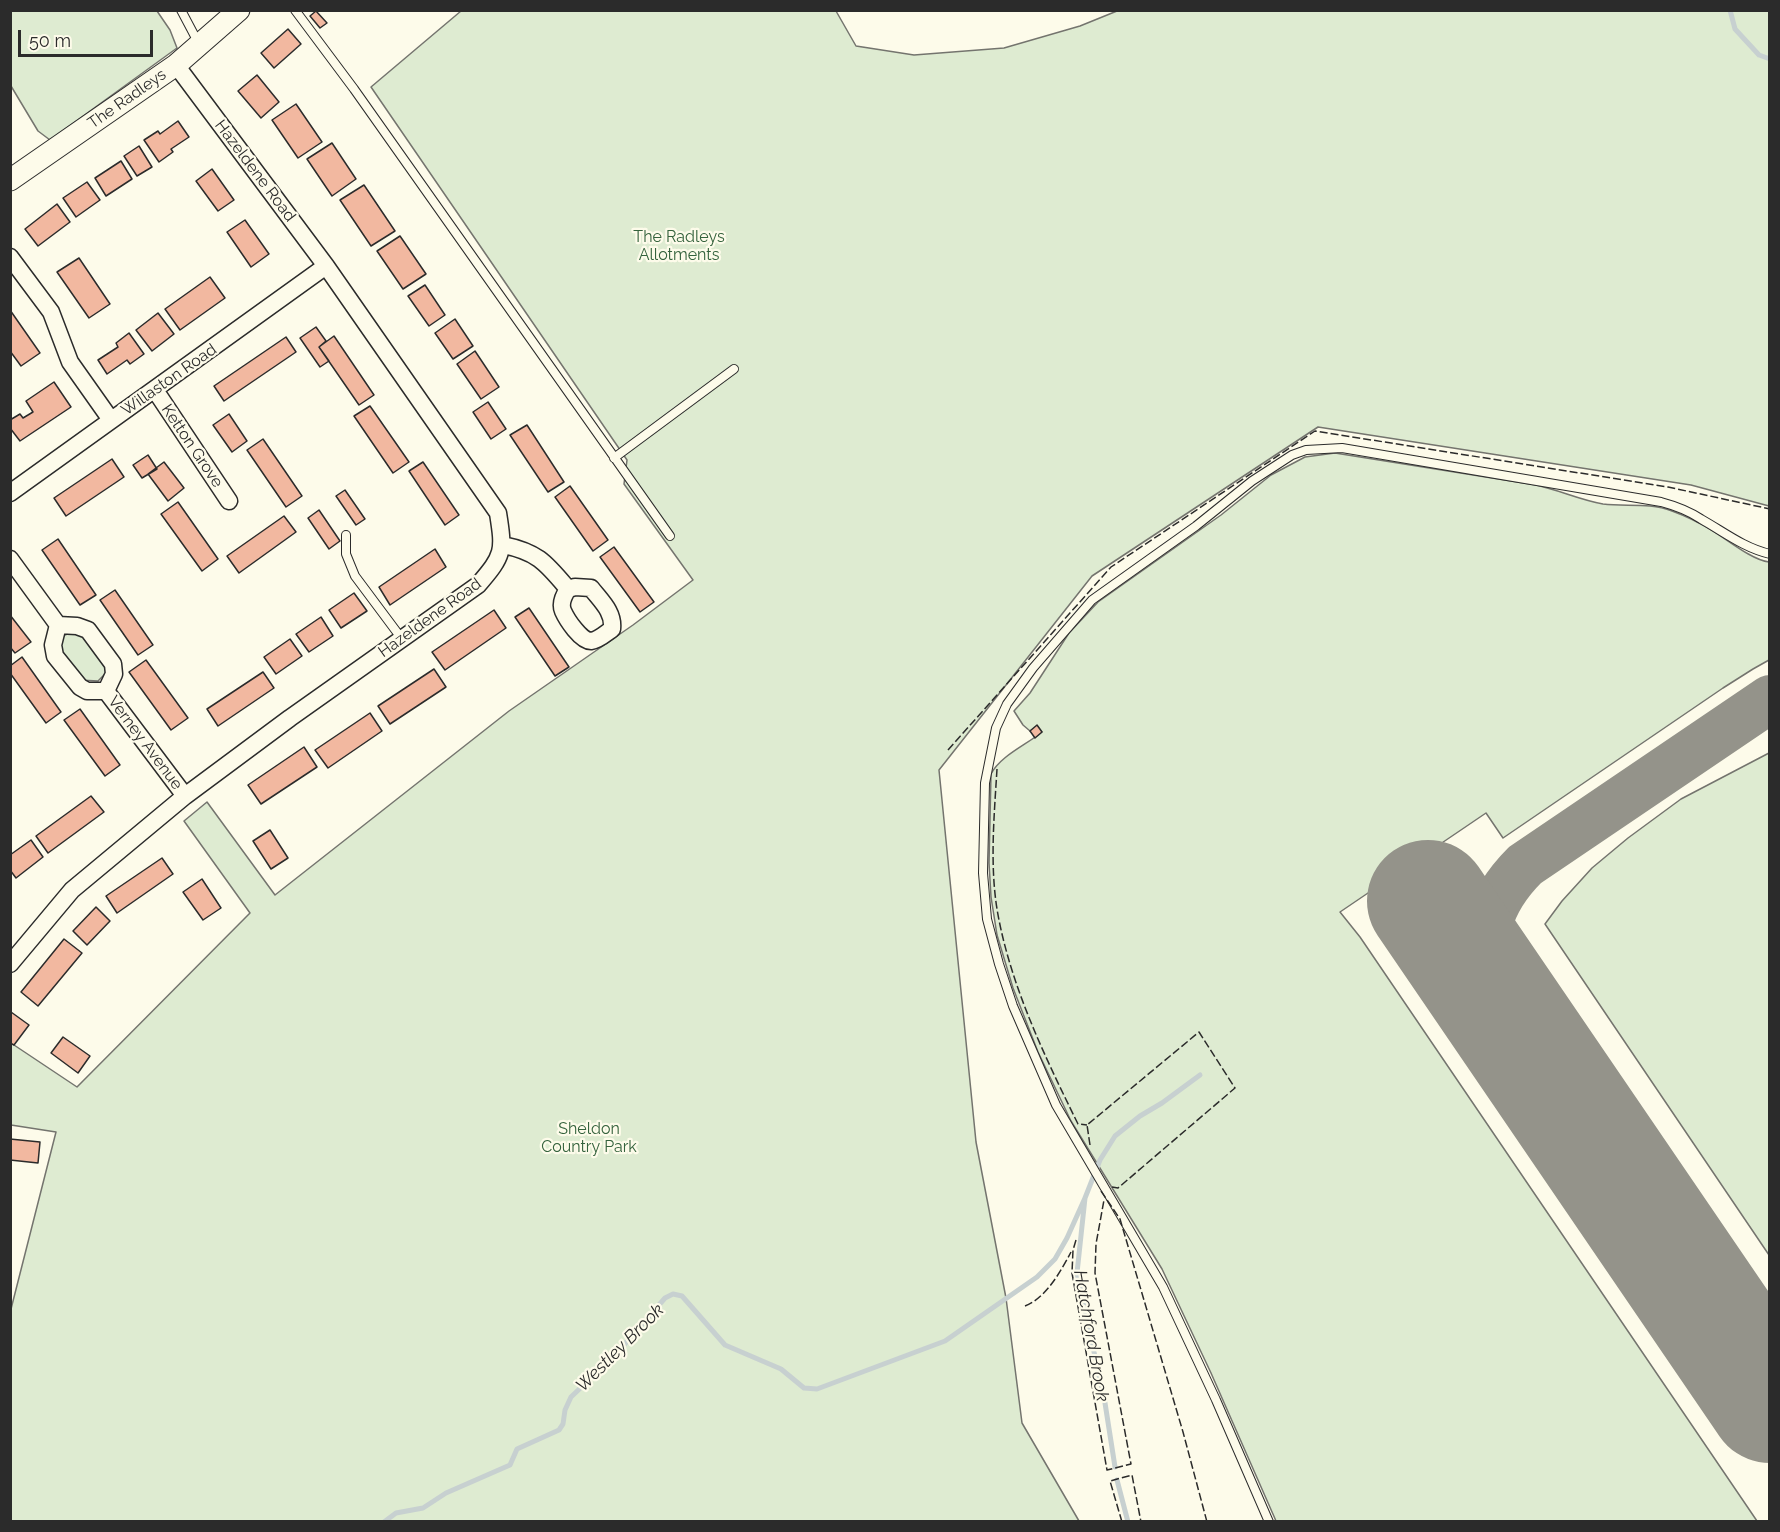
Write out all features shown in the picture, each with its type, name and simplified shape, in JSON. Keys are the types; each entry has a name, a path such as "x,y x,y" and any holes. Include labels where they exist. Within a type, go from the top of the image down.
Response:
{"street":[{"name":"The Radleys","path":"10,180 176,65 239,10"},
{"name":"Hazeldene Road","path":"10,964 72,890 185,796 290,718 478,585 494,567 503,545 498,513 326,266 176,65"},
{"path":"10,257 51,312 70,362 111,420"},
{"name":"Willaston Road","path":"10,493 326,266"},
{"name":"Ketton Grove","path":"155,390 229,501"},
{"path":"503,545 522,549 544,561 568,589"},
{"path":"10,559 58,625"},
{"name":"Verney Avenue","path":"58,625 77,626 88,630 113,664 114,674 106,691 87,691 80,687 55,656 53,645 58,625"},
{"name":"Verney Avenue","path":"106,691 185,796"}],"lane":[{"path":"181,10 199,44"},
{"path":"295,10 354,89 670,536"},
{"path":"614,458 734,369"},
{"path":"1269,1521 1163,1287 1056,1105 1028,1044 999,964 990,935 985,901 983,808 992,743 1000,717 1033,668 1092,600 1196,526 1271,468 1292,455 1306,450 1323,447 1342,448 1662,502 1699,517 1770,560"},
{"path":"346,536 346,554 355,576 402,639"},
{"path":"1753,550 1770,554"}],"green space":[{"path":"11,11 157,11 170,30 177,48 50,140 38,131 11,86"},
{"name":"Sheldon Country Park","path":"461,11 836,11 856,46 914,55 1004,48 1080,26 1117,11 1769,11 1769,506 1691,485 1318,427 1092,576 939,770 976,1142 1006,1298 1022,1423 1079,1521 11,1521 11,1309 56,1132 11,1125 11,1043 77,1087 250,913 184,821 207,802 275,895 509,711 633,625 693,580 624,484 627,460 371,87"},
{"path":"1335,453 1536,485 1603,504 1663,508 1698,522 1748,554 1769,562 1769,660 1723,688 1503,838 1486,813 1340,912 1360,937 1757,1521 1276,1521 1162,1269 1071,1121 1038,1052 1013,988 997,935 991,897 989,863 991,774 1007,756 1042,732 1037,726 1030,731 1014,711 1030,693 1069,633 1098,602 1221,515 1271,475 1305,457"},
{"path":"73,632 87,635 106,666 106,673 98,681 79,680 59,646 62,636"},
{"path":"1769,753 1769,1255 1545,924 1592,868 1628,838 1681,799"}],"building":[{"path":"316,11 327,23 320,28 310,16"},
{"path":"288,29 301,44 274,68 261,53"},
{"path":"257,75 279,102 261,118 238,91"},
{"path":"296,104 322,142 298,158 272,120"},
{"path":"178,121 189,137 171,149 173,152 159,162 144,140 158,131 160,134"},
{"path":"332,143 356,179 332,196 307,159"},
{"path":"139,146 152,167 137,176 124,156"},
{"path":"121,161 132,179 106,196 95,178"},
{"path":"212,169 234,200 218,211 196,181"},
{"path":"87,182 100,200 76,217 63,198"},
{"path":"364,185 395,231 371,246 340,200"},
{"path":"57,204 70,222 38,246 25,229"},
{"path":"245,220 269,254 251,267 227,232"},
{"path":"400,236 426,274 403,289 377,251"},
{"path":"79,258 110,304 89,318 57,272"},
{"path":"210,277 225,298 180,330 165,309"},
{"path":"425,285 445,315 429,326 408,296"},
{"path":"10,310 40,353 21,366 10,351"},
{"path":"158,313 174,334 152,351 136,330"},
{"path":"455,319 473,346 453,359 435,333"},
{"path":"316,327 326,341 319,347 329,361 320,367 300,338"},
{"path":"129,333 144,354 130,364 127,360 107,374 98,360 118,347 116,343"},
{"path":"334,336 374,395 359,405 319,347"},
{"path":"286,337 296,352 224,401 214,386"},
{"path":"475,351 499,387 481,399 457,364"},
{"path":"54,382 71,407 20,441 10,428 10,420 20,414 23,418 33,412 26,401"},
{"path":"488,402 506,429 491,439 473,412"},
{"path":"370,406 409,462 393,473 354,416"},
{"path":"229,414 247,441 232,452 213,425"},
{"path":"527,425 564,482 548,492 510,435"},
{"path":"263,439 302,496 286,507 247,450"},
{"path":"148,455 157,469 142,478 133,465"},
{"path":"112,459 124,477 66,516 54,498"},
{"path":"164,462 184,488 168,501 148,474"},
{"path":"423,462 459,515 445,525 409,471"},
{"path":"570,486 608,540 593,551 555,497"},
{"path":"345,490 365,519 356,525 336,496"},
{"path":"178,502 218,559 202,571 161,514"},
{"path":"319,510 340,541 329,549 308,518"},
{"path":"284,516 296,532 239,573 227,556"},
{"path":"58,539 96,595 80,605 42,550"},
{"path":"614,547 654,602 640,612 600,557"},
{"path":"435,549 446,567 390,605 379,587"},
{"path":"115,590 153,645 138,655 100,600"},
{"path":"354,593 367,611 341,628 329,610"},
{"path":"529,608 569,667 555,676 515,617"},
{"path":"494,610 506,628 445,670 432,652"},
{"path":"10,615 31,642 15,653 10,647"},
{"path":"321,617 333,636 309,652 296,634"},
{"path":"290,639 302,656 276,674 264,657"},
{"path":"22,657 61,712 46,723 10,673 10,666"},
{"path":"146,660 188,718 171,730 129,672"},
{"path":"434,669 446,687 390,724 378,706"},
{"path":"263,672 274,688 218,726 207,709"},
{"path":"80,709 120,765 105,776 64,720"},
{"path":"370,713 382,731 328,768 315,750"},
{"path":"1037,725 1042,732 1035,738 1030,731"},
{"path":"304,747 317,767 261,804 248,785"},
{"path":"91,796 104,812 48,853 36,836"},
{"path":"270,830 288,858 271,869 253,841"},
{"path":"31,840 43,857 16,878 10,870 10,855"},
{"path":"162,858 173,874 117,913 106,896"},
{"path":"202,879 221,908 203,920 183,892"},
{"path":"96,907 110,921 87,945 73,931"},
{"path":"64,939 82,953 38,1006 21,992"},
{"path":"11,1012 29,1025 14,1045 10,1043"},
{"path":"63,1037 90,1056 78,1073 51,1053"},
{"path":"10,1139 40,1142 38,1163 10,1160"}],"waterway":[{"name":"Hatchford Brook","path":"1730,10 1735,29 1759,55 1770,59"},
{"name":"Hatchford Brook","path":"1115,1467 1105,1403 1077,1273 1085,1198 1100,1160 1115,1136 1200,1075"},
{"name":"Westley Brook","path":"384,1522 396,1513 423,1508 446,1493 510,1465 517,1449 559,1430 571,1397 616,1354 665,1298 673,1294 682,1296 725,1345 781,1369 804,1388 817,1389 945,1341 1037,1277 1055,1259 1085,1198"},
{"name":"Hatchford Brook","path":"1117,1480 1128,1522"}],"taxiway":[{"path":"1492,994 1485,957 1489,924 1502,893 1525,865 1770,699"}],"runway":[{"path":"1428,901 1770,1402"}],"fence":[{"path":"948,750 1111,567 1315,431 1668,487 1770,509"},
{"path":"997,769 993,864 996,901 1005,946 1022,999 1054,1075 1078,1124 1087,1125"},
{"path":"1090,1145 1087,1125 1199,1032 1235,1088 1118,1188 1112,1187"},
{"path":"1101,1191 1120,1219 1207,1522"},
{"path":"1076,1240 1072,1273 1107,1470 1131,1464 1095,1273 1096,1244 1104,1200"},
{"path":"1025,1306 1040,1297 1046,1290 1071,1252"},
{"path":"1122,1522 1110,1481 1132,1475 1141,1522"}],"park label":[{"name":"The Radleys Allotments","path":"679,246"}]}
